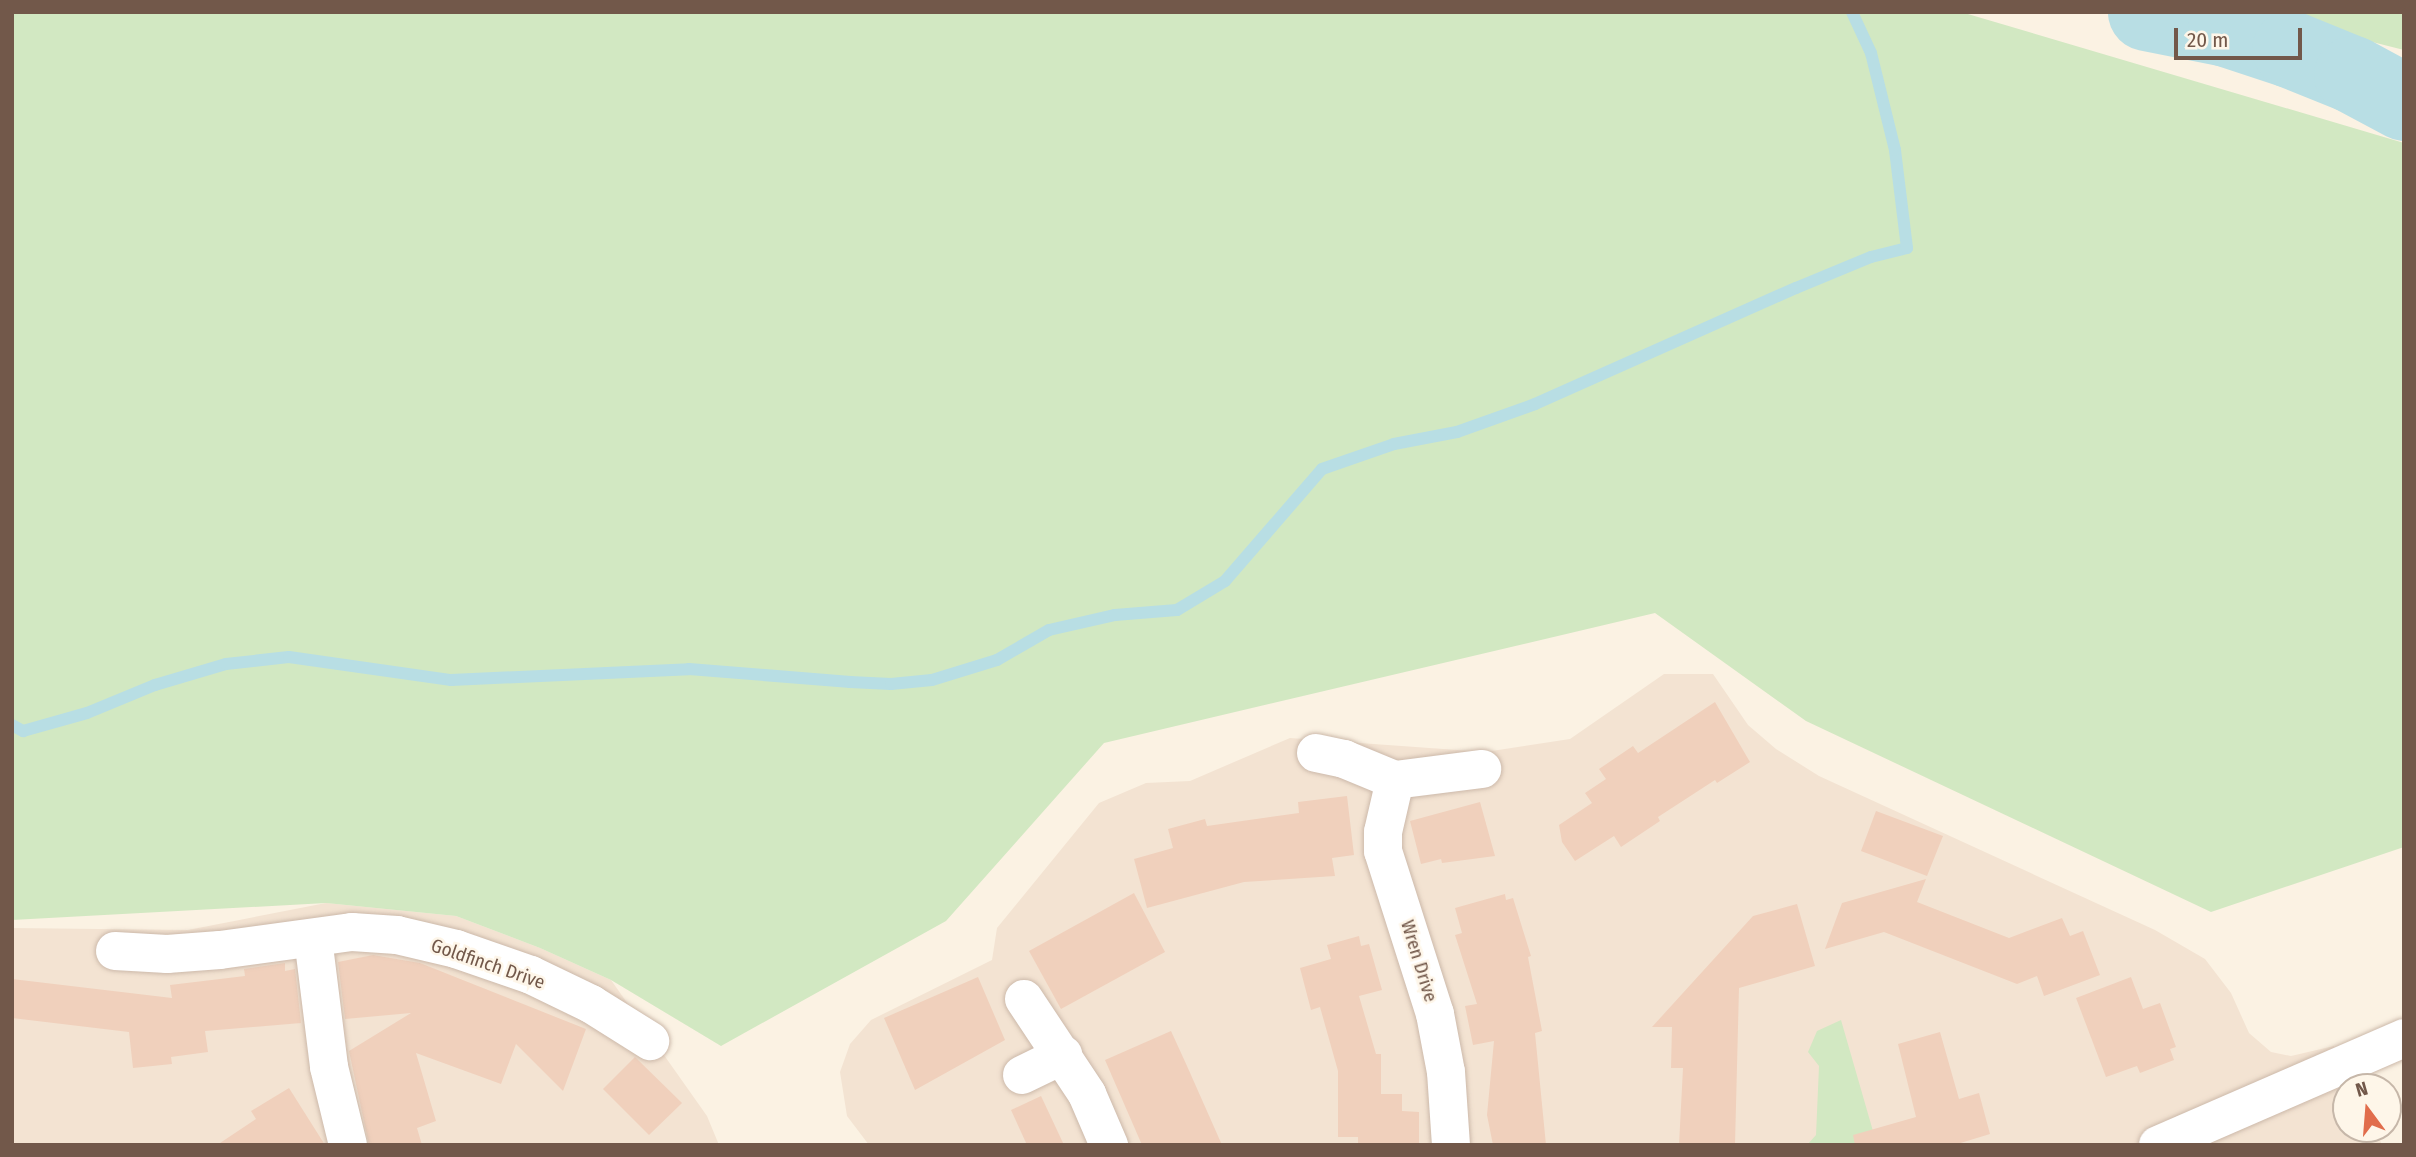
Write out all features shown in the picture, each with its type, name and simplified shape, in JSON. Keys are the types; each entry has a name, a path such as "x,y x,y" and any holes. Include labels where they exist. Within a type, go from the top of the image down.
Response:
{"street":[{"path":"1316,753 1344,759 1395,780 1482,769"},
{"name":"Wren Drive","path":"1395,780 1383,832 1383,850 1435,1014 1446,1072 1451,1145"},
{"name":"Goldfinch Drive","path":"115,951 194,952 352,932 397,935 456,949 531,975 591,1004 650,1041"},
{"path":"313,938 329,1067 348,1145"},
{"path":"1024,999 1087,1094 1109,1145"},
{"path":"2158,1145 2404,1038"},
{"path":"1022,1075 1063,1055"}],"shaded area":[{"path":"1664,674 1713,674 1748,725 1776,749 1819,776 2155,930 2205,959 2231,993 2249,1033 2271,1052 2291,1056 2334,1046 2347,1073 2332,1073 2332,1143 2382,1145 869,1145 847,1116 840,1072 850,1044 871,1020 992,960 997,928 1099,803 1146,783 1190,781 1290,738 1485,752 1570,739"},
{"path":"326,903 456,916 540,948 611,980 707,1116 719,1145 12,1145 12,928 188,930"}],"green space":[{"path":"12,12 1961,12 2404,143 2404,847 2211,912 1806,721 1655,613 1104,743 946,921 721,1046 611,980 540,948 456,916 326,903 12,920"},
{"path":"2253,12 2404,12 2404,50"},
{"path":"1841,1020 1877,1145 1807,1145 1816,1135 1819,1066 1808,1052 1817,1031"}],"building":[{"path":"1715,702 1750,762 1717,783 1715,780 1658,817 1660,821 1621,847 1614,836 1575,861 1562,842 1559,825 1592,803 1585,793 1606,779 1599,769 1633,746 1638,753"},
{"path":"1347,796 1354,855 1332,858 1335,876 1244,882 1147,908 1134,859 1173,848 1168,829 1205,819 1207,826 1299,813 1298,802"},
{"path":"1480,802 1495,856 1442,863 1441,859 1421,864 1410,821"},
{"path":"1876,811 1943,836 1927,876 1861,851"},
{"path":"1926,879 1917,902 2009,938 2062,918 2070,936 2083,931 2100,975 2044,996 2037,976 2017,984 1884,932 1825,949 1842,903"},
{"path":"1134,893 1165,952 1061,1009 1029,951"},
{"path":"1505,894 1506,900 1513,898 1531,956 1528,957 1542,1031 1535,1033 1546,1145 1493,1145 1487,1115 1494,1041 1473,1045 1465,1006 1477,1004 1455,935 1462,933 1455,908"},
{"path":"1797,904 1815,966 1739,988 1735,1145 1679,1145 1683,1068 1671,1068 1672,1027 1652,1027 1753,916"},
{"path":"1359,936 1361,946 1369,944 1382,990 1359,996 1376,1054 1381,1054 1381,1094 1402,1094 1402,1111 1419,1112 1419,1145 1358,1145 1358,1137 1338,1137 1338,1071 1320,1007 1311,1010 1300,968 1331,959 1327,945"},
{"path":"373,955 420,963 586,1029 563,1091 516,1044 501,1084 416,1053 436,1121 417,1128 422,1145 369,1145 349,1051 411,1013 345,1019 338,962"},
{"path":"285,963 285,971 295,969 301,1023 205,1031 208,1052 171,1057 172,1064 133,1068 129,1032 12,1018 12,979 172,998 170,985 245,976 244,969"},
{"path":"978,977 1005,1040 915,1090 884,1018"},
{"path":"2131,977 2143,1009 2160,1003 2176,1047 2170,1049 2174,1060 2140,1073 2137,1066 2106,1077 2076,998"},
{"path":"1171,1031 1222,1145 1142,1145 1105,1060"},
{"path":"1940,1032 1959,1099 1979,1093 1990,1134 1954,1145 1855,1145 1853,1135 1916,1117 1898,1044"},
{"path":"635,1057 682,1103 649,1135 603,1089"},
{"path":"289,1088 325,1145 217,1145 256,1119 251,1111"},
{"path":"1041,1096 1064,1145 1027,1145 1011,1110"}],"waterway":[{"path":"12,725 23,731 87,713 155,685 226,664 289,657 451,680 689,669 891,684 932,680 997,660 1049,630 1115,615 1177,610 1225,581 1322,469 1394,444 1457,432 1535,404 1796,288 1871,257 1907,248 1895,150 1871,53 1852,12"},
{"path":"2146,12 2226,28 2290,49 2352,74 2404,102"}]}
